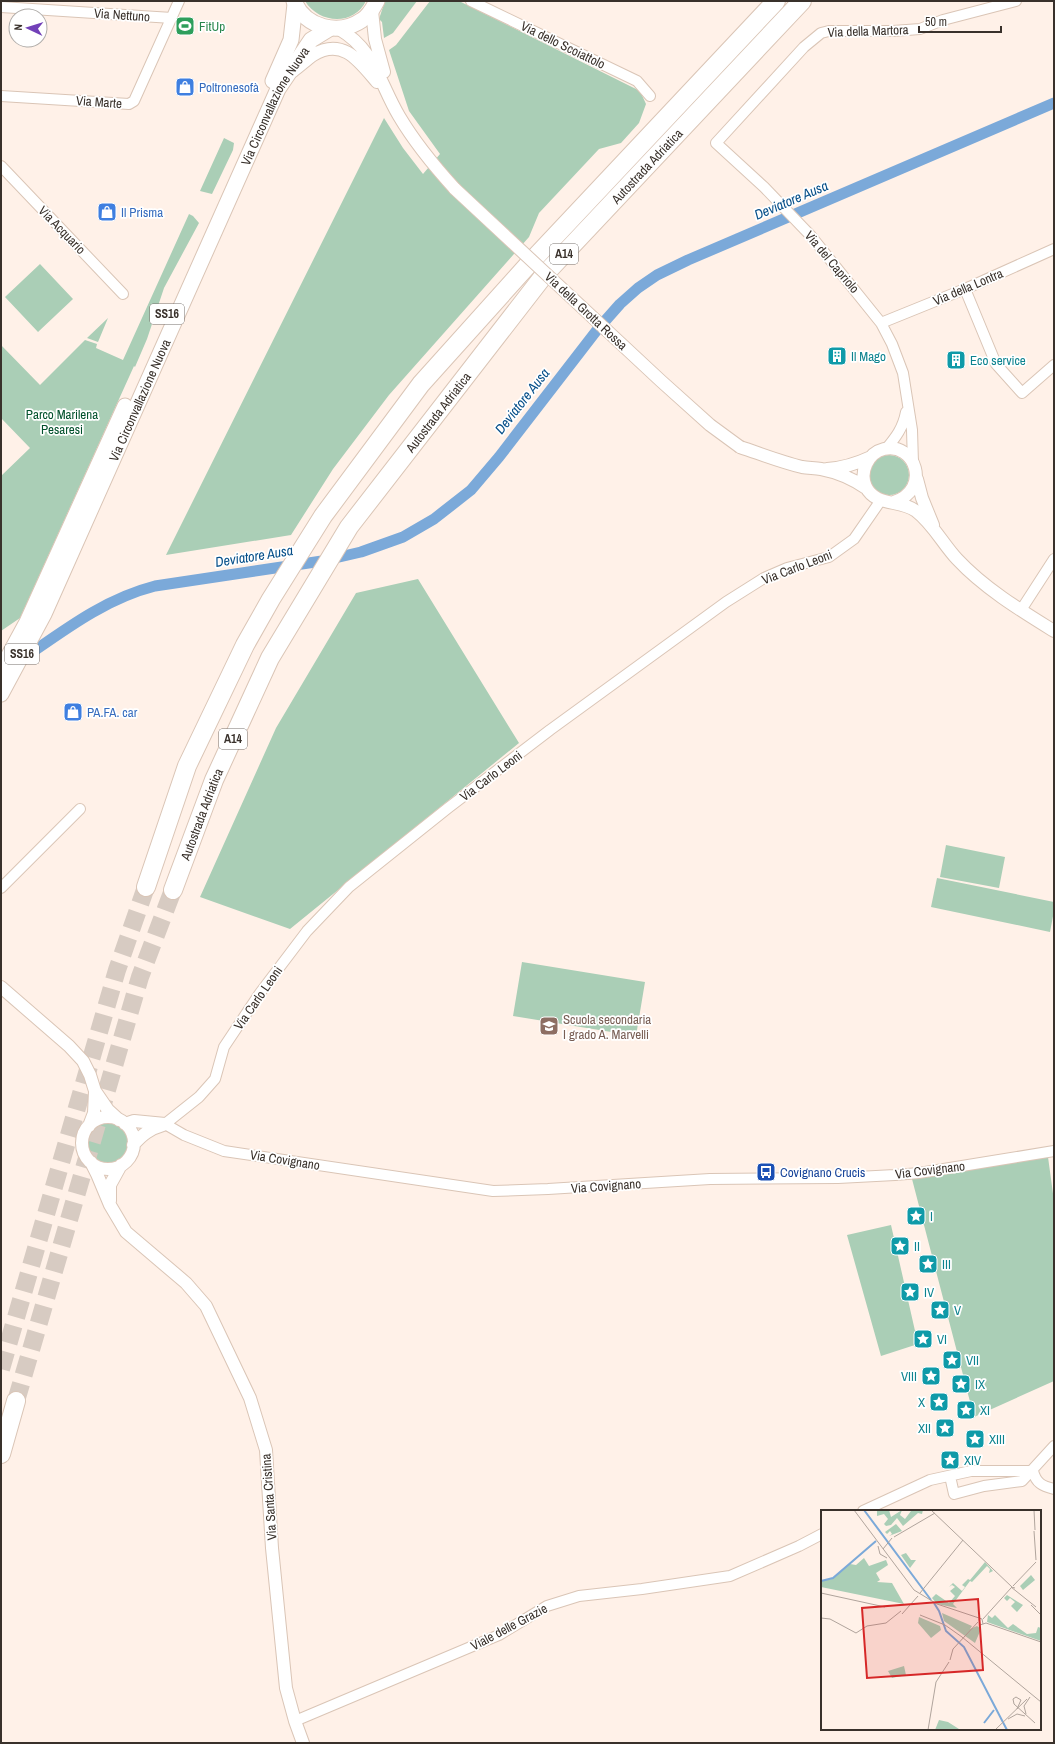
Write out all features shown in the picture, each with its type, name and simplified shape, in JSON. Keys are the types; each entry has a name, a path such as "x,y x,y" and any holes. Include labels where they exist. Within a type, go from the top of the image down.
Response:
{"highway":[{"name":"Autostrada Adriatica","path":"146,887 187,766 245,645 271,599 323,516 421,384 527,266 776,1"},
{"name":"Autostrada Adriatica","path":"173,890 217,772 270,658 349,527 545,274 802,1"},
{"path":"1,1454 16,1401"}],"main road":[{"name":"Via Circonvallazione Nuova","path":"295,2 301,13 309,20 319,26 334,29"},
{"name":"Via Circonvallazione Nuova","path":"1,670 27,622 282,62 291,40 295,2"},
{"name":"Via Circonvallazione Nuova","path":"1,694 44,614 278,89 311,40 334,29 351,26 363,20 374,6"}],"street":[{"name":"Via Marte","path":"1,96 128,104 134,101 179,1"},
{"name":"Via dello Scoiattolo","path":"471,1 488,4 637,81 650,96"},
{"name":"Via della Martora","path":"716,144 804,47 821,33 829,31 892,31 920,29 943,20 1016,1"},
{"name":"Via della Grotta Rossa","path":"374,6 375,39 390,98"},
{"name":"Via Nettuno","path":"1,7 172,18"},
{"name":"Via della Grotta Rossa","path":"334,29 356,40 367,53 398,114 423,153 456,189 661,382 710,425 740,447 790,463 822,470 855,481 866,488"},
{"path":"286,76 313,55 325,50 339,49 351,53 390,98"},
{"name":"Via del Capriolo","path":"716,144 764,187 806,231 881,323 892,344 903,372 912,430 914,463"},
{"name":"Via Acquario","path":"1,166 123,294"},
{"name":"Via della Lontra","path":"881,323 965,289 1054,249"},
{"path":"965,289 996,364 1022,393 1054,365"},
{"name":"Via del Capriolo","path":"886,449 900,433 908,406"},
{"path":"936,532 922,498 914,463 908,456 902,451 886,449 871,457 866,463 864,471 866,488 871,494 886,502 894,502 916,510 936,532 957,559 987,586 1054,631"},
{"name":"Via della Grotta Rossa","path":"822,470 843,468 871,457"},
{"path":"894,502 909,494 917,479"},
{"name":"Via Carlo Leoni","path":"166,1124 199,1097 215,1079 224,1047 260,993 307,931 349,887 448,808 544,735 726,602 764,578 787,568 829,557 854,539 881,500"},
{"path":"1021,610 1054,560"},
{"path":"1,888 80,809"},
{"path":"1,987 69,1046 83,1061 90,1075 95,1091 108,1110 122,1122 131,1134 134,1145"},
{"path":"95,1091 94,1112 84,1133 82,1141 83,1149 91,1162 106,1169 121,1165"},
{"path":"88,1126 102,1118 110,1117 122,1122 134,1121 166,1124"},
{"path":"110,1205 110,1185 121,1165 129,1157 134,1145 142,1135 151,1129 166,1124"},
{"name":"Via Covignano","path":"166,1124 184,1135 224,1151 493,1191 548,1190 710,1179 838,1178 919,1173 1054,1151"},
{"name":"Via Santa Cristina","path":"91,1162 110,1205 126,1232 186,1283 206,1306 250,1398 266,1450 272,1548 286,1688 303,1743"},
{"path":"950,1476 954,1494 984,1486 1022,1481 1033,1471 1054,1446"},
{"path":"865,1510 930,1480 971,1471 1033,1471"},
{"path":"1033,1471 1035,1480 1042,1486 1054,1489"},
{"name":"Viale delle Grazie","path":"295,1721 499,1635 547,1606 579,1596 642,1589 730,1576 799,1546 821,1535"}],"green space":[{"path":"305,1 366,1 361,9 353,15 336,19 327,18 319,14 311,9"},
{"path":"385,1 417,1 393,33 384,38 382,22 379,19"},
{"path":"430,1 459,1 640,91 646,104 639,123 621,143 599,149 539,213 529,237 389,395 333,469 291,535 166,555 384,118 403,148 423,174 440,154 409,111 389,50 396,45"},
{"path":"224,138 234,143 233,150 212,194 200,191"},
{"name":"Parco Marilena Pesaresi","path":"189,214 199,223 164,288 147,339 135,367 134,366 20,618 1,631 1,476 30,448 1,418 1,345 40,385 85,340 97,344 96,348 123,360"},
{"path":"40,264 73,299 38,332 5,297"},
{"path":"108,318 98,342 87,338"},
{"path":"889,455 897,457 903,461 907,467 909,475 907,483 903,489 897,493 889,495 881,493 875,489 871,483 869,475 871,467 875,461 881,457"},
{"path":"418,579 519,743 290,929 200,897 276,728 356,593"},
{"path":"946,845 1005,857 999,888 940,877"},
{"path":"937,878 1054,902 1050,932 931,907"},
{"path":"522,962 645,982 636,1036 513,1016"},
{"path":"104,1123 112,1123 119,1126 125,1132 128,1143 125,1154 119,1160 112,1163 104,1163 97,1160 91,1154 88,1147 88,1139 91,1132 97,1126"},
{"path":"1048,1157 1054,1201 1054,1381 974,1417 912,1179"},
{"path":"891,1225 918,1344 881,1356 847,1235"}],"waterway":[{"name":"Deviatore Ausa","path":"21,660 52,638 101,607 136,592 155,586 322,561 361,552 403,537 434,519 471,490 499,457 597,330 620,304 638,288 657,275 688,260 1054,103"}],"tunnel":[{"path":"1,1369 117,970 146,887"},
{"path":"16,1401 140,977 173,890"}],"place":[{"name":"FitUp","path":"185,26"},
{"name":"Poltronesofà","path":"185,87"},
{"name":"Il Prisma","path":"107,212"},
{"name":"Il Mago","path":"837,356"},
{"name":"Eco service","path":"956,360"},
{"name":"PA.FA. car","path":"73,712"},
{"name":"Scuola secondaria I grado A. Marvelli","path":"549,1026"},
{"name":"Covignano Crucis","path":"766,1172"},
{"name":"I","path":"916,1216"},
{"name":"II","path":"900,1246"},
{"name":"III","path":"928,1264"},
{"name":"IV","path":"910,1292"},
{"name":"V","path":"940,1310"},
{"name":"VI","path":"923,1339"},
{"name":"VII","path":"952,1360"},
{"name":"VIII","path":"931,1376"},
{"name":"IX","path":"961,1384"},
{"name":"X","path":"939,1402"},
{"name":"XI","path":"966,1410"},
{"name":"XII","path":"945,1428"},
{"name":"XIII","path":"975,1439"},
{"name":"XIV","path":"950,1460"}]}
